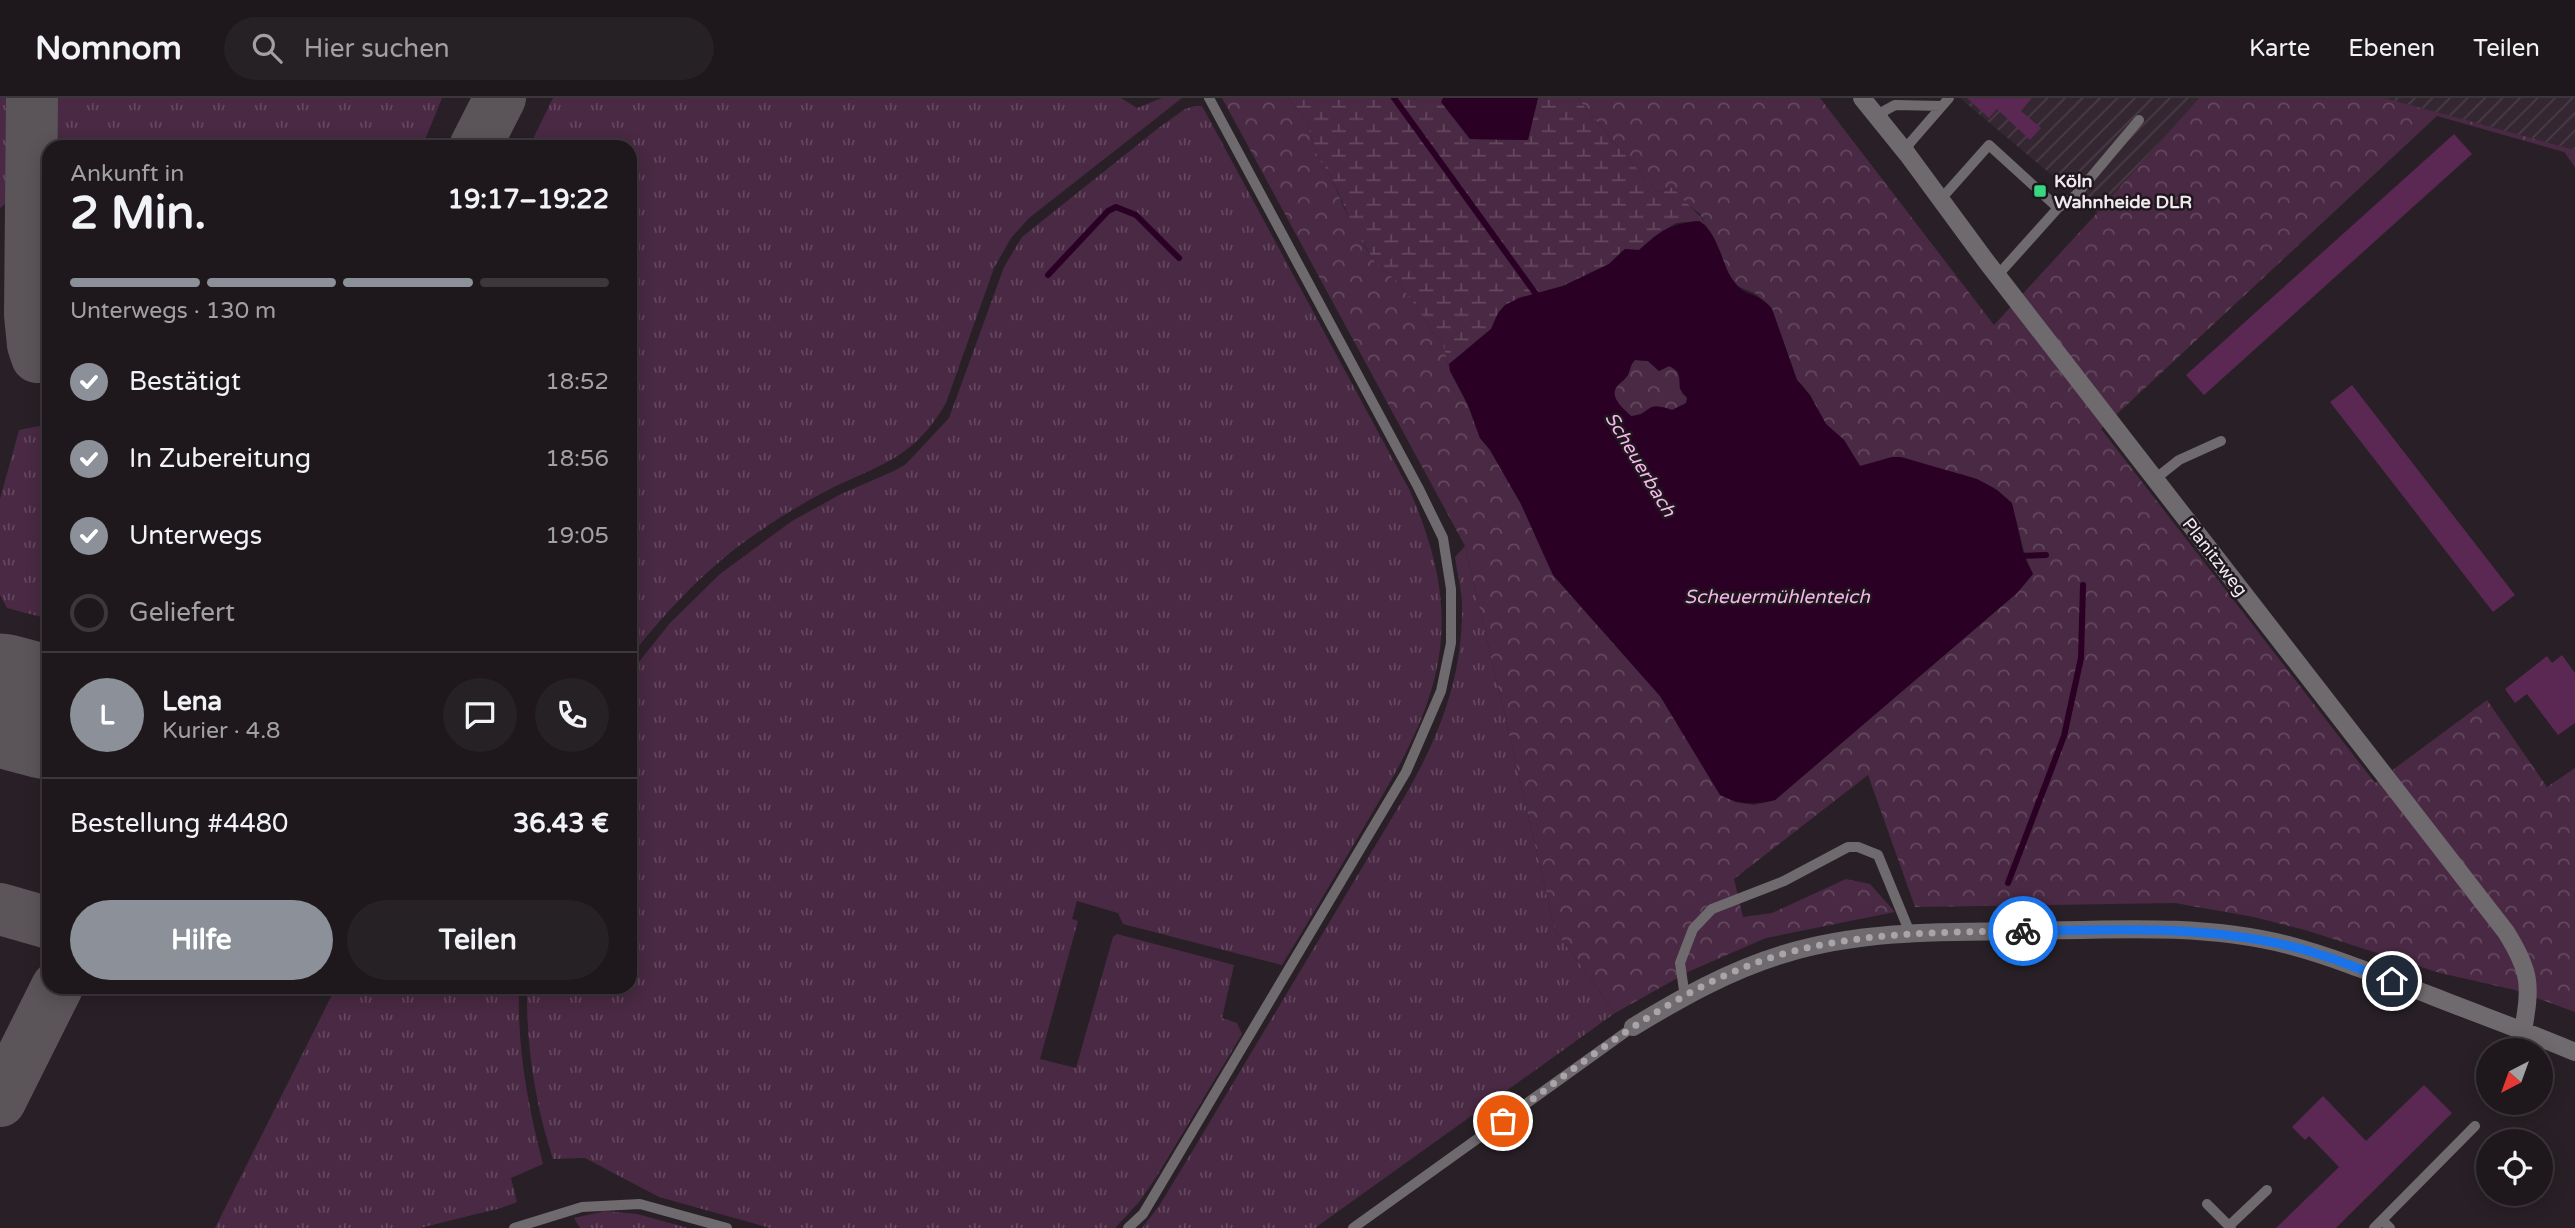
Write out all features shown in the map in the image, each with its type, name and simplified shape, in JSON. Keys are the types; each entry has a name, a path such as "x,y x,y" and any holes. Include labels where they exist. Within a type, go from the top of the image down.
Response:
{"street":[{"name":"Planitzweg","path":"1862,98 2506,932 2527,974 2528,1002 2523,1031"},
{"path":"1633,1027 1685,997 1751,966 1785,954 1846,941 1910,933 2135,929 2198,931 2288,945 2366,971 2575,1052"}],"lane":[{"path":"1128,1228 1143,1214 1406,772 1441,691 1451,643 1451,589 1443,538 1209,98"},
{"path":"1881,122 1884,111 1895,106 1946,102"},
{"path":"1908,155 1909,144 1946,102"},
{"path":"1997,276 2058,208 2076,195 2139,120"},
{"path":"1941,199 1989,145 2058,208"},
{"path":"2155,480 2179,460 2221,441"},
{"path":"1685,997 1680,962 1693,929 1712,909 1784,881 1848,847 1858,846 1878,855 1910,933"},
{"path":"1353,1228 1633,1027"},
{"path":"2374,1228 2475,1126"},
{"path":"2207,1204 2230,1227 2267,1190"},
{"path":"522,1227 582,1207 640,1204 727,1228"},
{"path":"2382,1220 2390,1228"}],"shaded area":[{"path":"2199,98 2097,213 1961,99"},
{"path":"2385,98 2575,98 2575,150 2468,121"}],"green space":[{"path":"0,98 10,98 9,201 0,208"},
{"path":"53,98 442,98 425,140 53,140"},
{"path":"553,98 1121,98 1137,108 1162,98 1182,98 1029,218 1011,238 994,268 946,403 923,435 898,456 805,502 742,544 690,589 637,649 637,140 532,140"},
{"path":"1222,98 1288,98 1306,120 1318,158 1330,174 1365,247 1376,263 1398,282 1432,332 1442,340 1450,371 1468,405 1480,438 1490,450 1521,504 1553,575 1660,696 1734,802 1754,805 1775,800 2017,593 2033,574 2014,512 1998,491 1961,474 1860,466 1844,440 1826,424 1797,380 1772,309 1756,294 1737,286 1727,272 1721,253 1700,214 1680,198 1673,187 1657,192 1577,98 1820,98 1994,325 2199,98 2385,98 2575,150 2575,167 2564,152 2437,116 2101,429 2375,783 2487,700 2547,787 2575,768 2575,1012 2515,990 2440,973 2305,930 2254,917 2175,903 1915,907 1868,775 1734,879 1743,917 1772,913 1846,879 1870,884 1895,912 1766,938 1690,971 1615,1013 1555,930 1465,546"},
{"path":"1288,98 1443,98 1442,103 1470,139 1527,140 1538,98 1577,98 1657,192 1673,187 1707,226 1699,221 1676,223 1639,250 1622,251 1609,264 1563,286 1519,298 1491,329 1450,364 1450,371 1442,340 1432,332 1398,282 1376,263 1355,231 1330,174 1318,158 1306,120"},
{"path":"1202,106 1410,491 1432,554 1442,617 1433,685 1417,729 1385,792 1282,965 1123,924 1118,913 1077,901 1072,919 1078,921 1040,1059 1076,1068 1113,937 1117,934 1234,965 1222,1018 1237,1023 1242,1034 1157,1176 1139,1202 1115,1228 770,1228 659,1197 585,1158 553,1159 533,1074 527,994 637,994 637,664 670,623 720,574 792,521 841,494 906,464 949,418 1004,267 1022,237 1185,109"},
{"path":"1635,360 1648,361 1659,371 1669,366 1677,371 1682,394 1688,398 1687,403 1672,411 1652,407 1631,416 1619,404 1615,392"},
{"path":"42,425 42,617 7,608 0,595 0,499 19,430"},
{"path":"1465,546 1555,930 1615,1013 1315,1228 1142,1228 1184,1165 1427,755 1446,708 1458,658 1462,606 1455,557"},
{"path":"332,994 519,994 525,1077 543,1164 511,1178 517,1202 420,1228 215,1228"},
{"path":"605,1211 637,1214 688,1228 580,1228 574,1218"}],"water":[{"path":"1443,98 1538,98 1528,140 1470,139 1441,102"},
{"name":"Scheuermühlenteich","path":"1699,221 1712,234 1736,284 1772,309 1797,380 1810,395 1826,424 1844,440 1860,466 1901,457 1977,479 1997,490 2012,503 2024,556 2033,574 2017,593 1775,800 1760,803 1740,802 1720,795 1660,696 1553,575 1521,504 1490,450 1480,438 1449,364 1491,329 1505,305 1519,298 1563,286 1609,264 1625,249 1639,250 1666,229","holes":["1635,360 1648,361 1659,371 1669,366 1676,370 1680,389 1687,398 1686,403 1672,410 1652,407 1631,416 1619,403 1615,392"]}],"building":[{"path":"1967,98 2032,98 2021,111 2041,128 2030,140 1997,109 1989,118"},
{"path":"2454,134 2472,154 2204,395 2186,375"},
{"path":"2352,385 2515,595 2493,612 2330,402"},
{"path":"2562,655 2575,673 2575,723 2558,735 2527,694 2515,703 2505,689 2547,656 2552,663"},
{"path":"2424,1085 2452,1113 2336,1228 2276,1228 2339,1167 2309,1136 2305,1140 2292,1127 2323,1096 2366,1141"}],"waterway":[{"name":"Scheuerbach","path":"1394,98 1541,301"},
{"path":"1048,275 1108,211 1116,207 1136,215 1179,258"},
{"name":"Scheuerbach","path":"2018,556 2046,555"},
{"name":"Scheuerbach","path":"2008,883 2064,736 2081,658 2083,585"}],"taxiway":[{"path":"32,98 30,315 37,357"},
{"path":"479,140 500,98"},
{"path":"0,677 42,673"},
{"path":"20,705 42,715"},
{"path":"0,909 42,921"},
{"path":"0,1101 54,994"}],"runway":[{"path":"0,700 42,711"}],"way so far":[{"path":"1503,1121 1633,1027 1697,990 1751,966 1824,944 1868,937 1910,933 2023,931"}],"place":[{"name":"Köln Wahnheide DLR","path":"2040,191"}],"route":[{"path":"2023,931 2198,931 2288,945 2392,981"}]}
